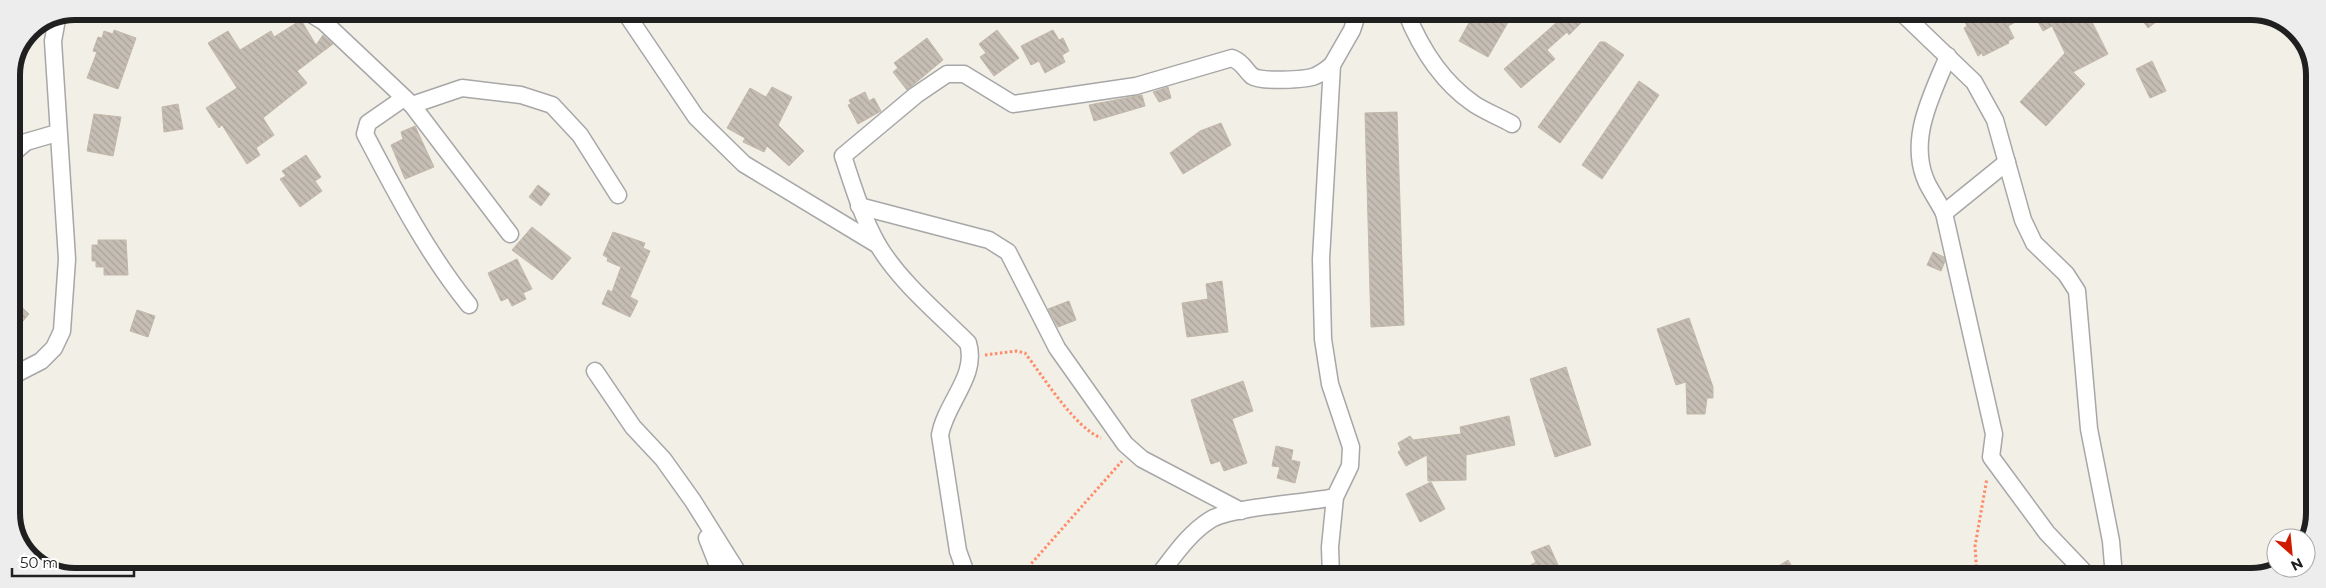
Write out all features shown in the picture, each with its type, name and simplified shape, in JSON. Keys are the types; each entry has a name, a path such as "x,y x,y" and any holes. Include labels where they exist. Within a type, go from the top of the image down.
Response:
{"street":[{"path":"321,20 408,101 510,234"},
{"path":"630,20 696,117 744,164 878,245"},
{"path":"1331,568 1330,547 1335,498 1350,466 1351,447 1330,384 1323,339 1321,259 1332,66 1352,30 1355,20"},
{"path":"1409,20 1418,41 1447,80 1474,104 1512,124"},
{"path":"1910,20 1974,82 1984,98 1995,120 2023,220 2034,243 2066,274 2077,291 2089,429 2112,542 2113,568"},
{"path":"20,372 41,361 54,348 62,331 67,259 57,133 53,41 56,23"},
{"path":"1948,56 1920,130 1920,160 1926,182 1944,213 1994,434 1991,457 2047,533 2080,568"},
{"path":"964,568 958,551 940,435 943,419 969,371 972,356 968,343 905,280 878,245 860,206 843,156 916,96 947,74 964,74 1012,104 1136,86 1232,58 1241,62 1253,76 1261,78 1302,79 1317,76 1332,66"},
{"path":"469,305 450,282 407,213 365,134 368,122 408,101 462,88 521,95 552,105 580,135 618,195"},
{"path":"20,147 26,142 57,133"},
{"path":"1944,213 2007,162"},
{"path":"860,206 989,240 1008,252 1057,348 1128,447 1142,459 1241,511"},
{"path":"595,371 633,427 663,459 693,501 735,568"},
{"path":"1164,568 1191,534 1212,518 1241,511 1335,498"},
{"path":"693,501 719,568"}],"path":[{"path":"972,356 1016,351 1025,352 1077,420 1091,434 1128,447 1028,568"},
{"path":"1976,568 1974,546 1991,457"}],"building":[{"path":"301,20 316,45 323,35 333,44 297,71 307,83 263,118 274,135 256,148 260,155 247,164 222,125 219,128 206,108 237,88 208,43 228,31 240,50 271,31 274,37"},
{"path":"1471,20 1509,20 1488,57 1459,41"},
{"path":"1555,20 1584,20 1569,35 1567,32 1547,50 1555,59 1521,88 1504,69 1557,22"},
{"path":"1964,20 2020,20 2008,26 2014,38 2008,41 2009,43 1983,56 1982,53 1978,56 1964,28 1967,26"},
{"path":"2037,20 2091,20 2108,54 2073,72 2085,84 2046,126 2020,102 2065,53 2052,26 2043,31"},
{"path":"2142,20 2158,20 2148,28"},
{"path":"114,30 136,38 118,89 87,78 97,52 93,51 98,37 102,38 104,31 113,34"},
{"path":"997,30 1019,58 994,76 980,57 986,53 979,44"},
{"path":"1053,30 1059,40 1063,38 1069,51 1062,55 1065,62 1045,73 1039,61 1031,65 1021,46"},
{"path":"927,38 943,60 907,90 893,72 898,68 894,63"},
{"path":"1600,42 1605,42 1624,55 1560,143 1538,127"},
{"path":"2152,61 2166,91 2150,98 2136,69"},
{"path":"1639,81 1659,95 1602,179 1582,165"},
{"path":"772,87 792,97 778,125 804,151 789,166 767,146 764,152 743,142 745,138 727,128 750,88 766,97"},
{"path":"1168,87 1171,98 1159,102 1153,92"},
{"path":"865,92 869,101 874,98 881,111 858,124 848,105 851,104 849,100"},
{"path":"1142,95 1145,106 1094,121 1089,105"},
{"path":"178,104 183,129 164,132 162,107"},
{"path":"1397,112 1404,325 1371,327 1365,113"},
{"path":"94,114 121,117 113,156 87,151"},
{"path":"1221,123 1231,145 1183,174 1170,153 1200,131"},
{"path":"415,126 434,167 405,179 391,145 403,139 401,132"},
{"path":"306,155 321,177 315,181 322,191 300,207 280,179 286,176 282,171"},
{"path":"538,185 550,194 541,206 529,197"},
{"path":"532,227 571,258 552,280 512,250"},
{"path":"613,232 645,243 643,248 650,251 630,297 638,301 630,317 602,304 608,290 612,292 621,267 607,261 608,258 603,255"},
{"path":"98,240 126,240 128,275 104,275 104,267 96,267 96,261 92,261 92,245 98,245"},
{"path":"1933,252 1944,257 1945,261 1941,271 1927,265"},
{"path":"517,259 532,289 523,293 526,299 512,306 508,298 501,301 488,273"},
{"path":"1222,281 1228,332 1187,337 1182,303 1208,299 1206,284"},
{"path":"1069,301 1076,320 1058,327 1048,309"},
{"path":"20,306 29,314 20,325"},
{"path":"137,310 155,316 148,337 130,331"},
{"path":"1689,318 1713,387 1713,398 1707,398 1705,414 1687,414 1686,382 1676,385 1657,329"},
{"path":"1566,367 1591,445 1555,457 1530,379"},
{"path":"1243,381 1253,411 1232,419 1247,463 1224,471 1220,461 1211,464 1191,400"},
{"path":"1509,416 1515,445 1466,455 1466,480 1428,481 1427,455 1406,466 1398,452 1401,450 1398,443 1410,436 1413,440 1461,434 1460,427"},
{"path":"1276,446 1293,450 1291,460 1300,462 1295,483 1277,478 1280,467 1272,466"},
{"path":"1431,482 1445,509 1420,522 1406,494"},
{"path":"1549,545 1559,568 1530,568 1529,566 1536,562 1531,552"},
{"path":"1788,560 1793,568 1778,568"}]}
